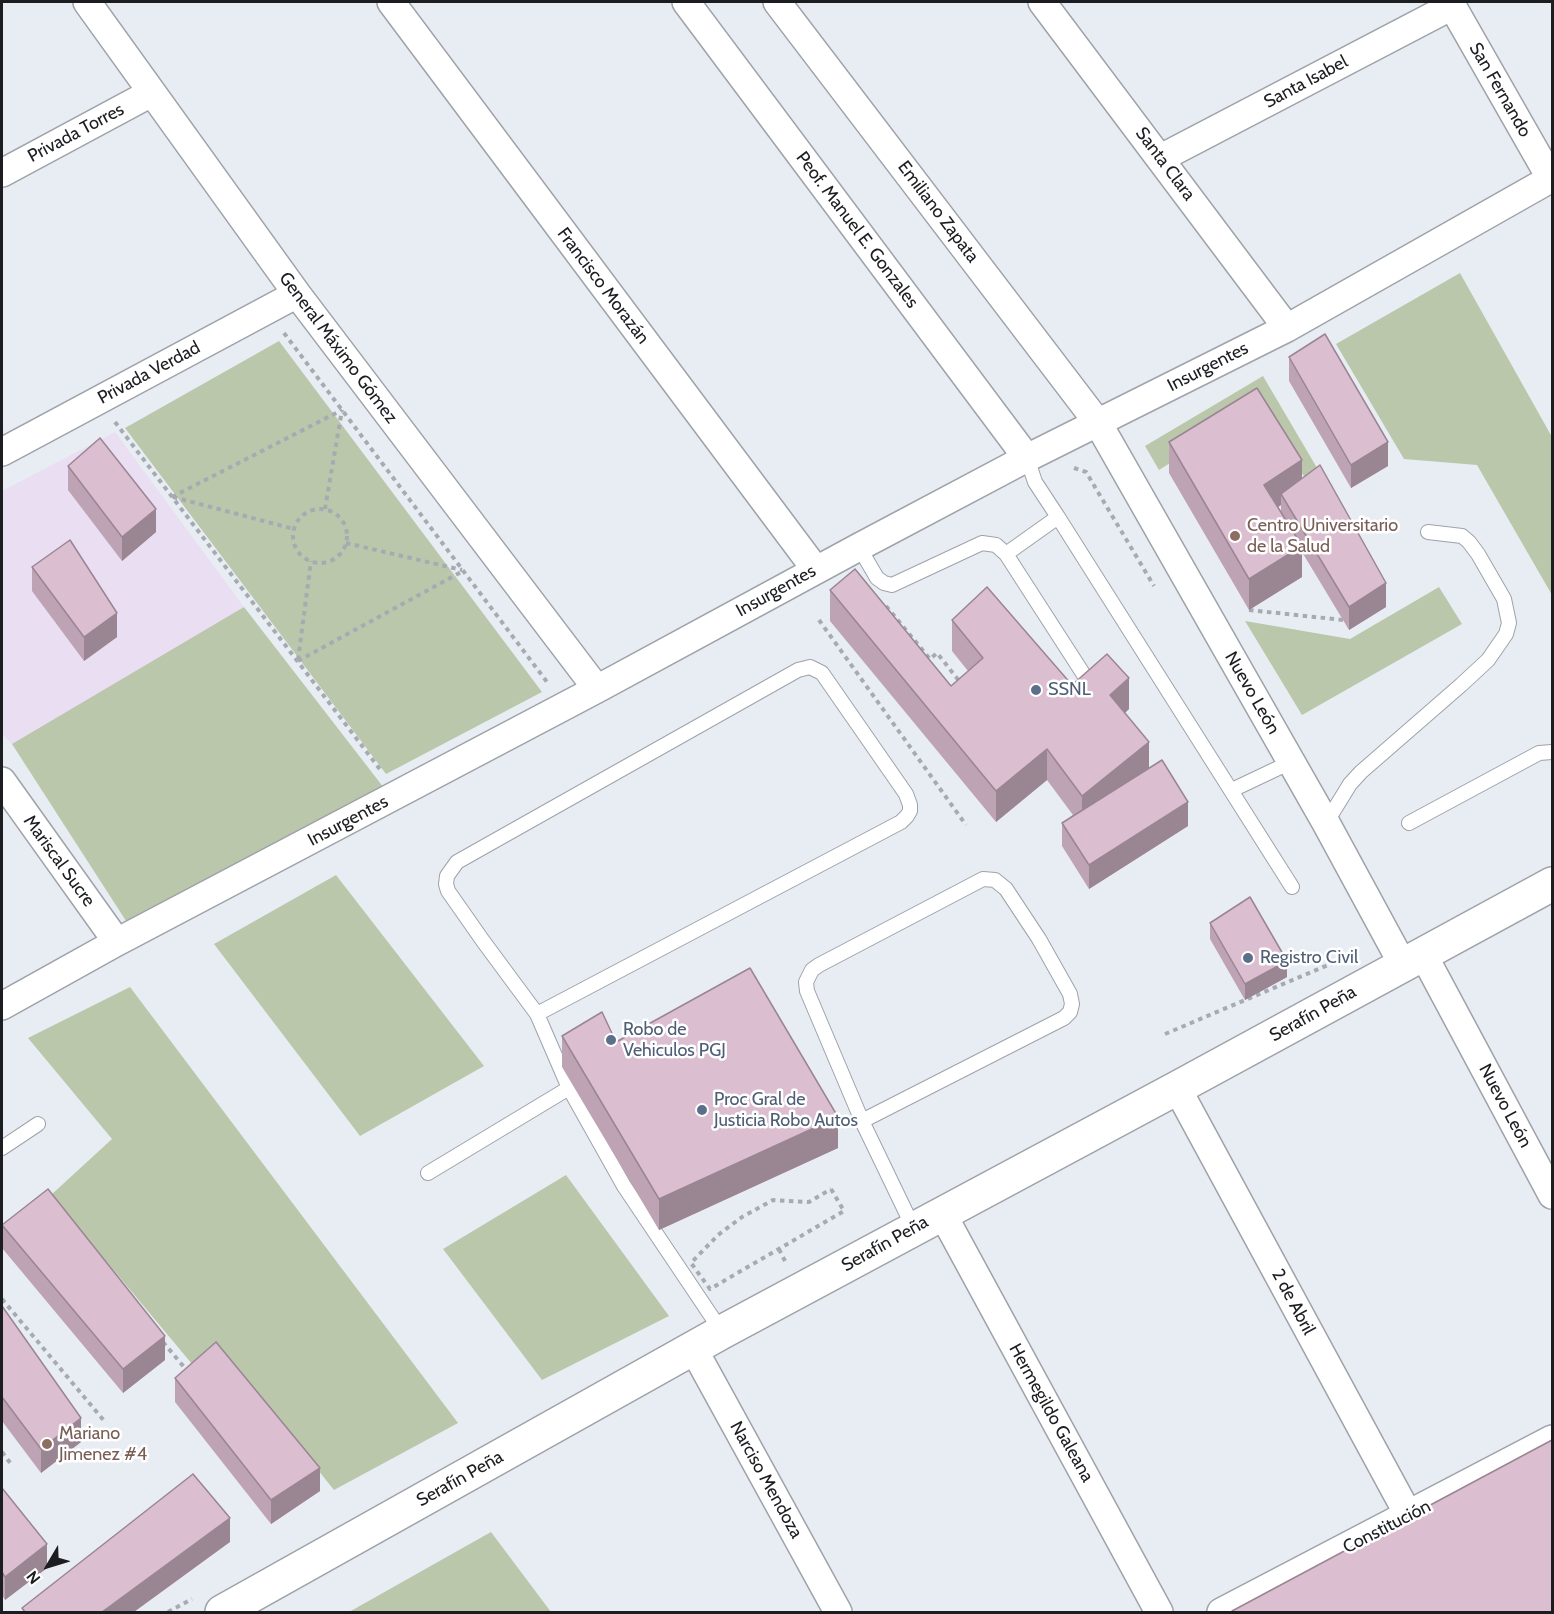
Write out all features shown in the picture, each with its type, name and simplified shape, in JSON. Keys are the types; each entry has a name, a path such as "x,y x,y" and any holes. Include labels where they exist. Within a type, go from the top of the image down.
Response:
{"main road":[{"name":"Serafín Peña","path":"222,1612 722,1332 1552,885"}],"street":[{"name":"General Máximo Gómez","path":"87,2 297,294 597,689"},
{"name":"Francisco Morazán","path":"391,2 816,570"},
{"name":"Peof. Manuel E. Gonzales","path":"686,2 1031,470"},
{"name":"Emiliano Zapata","path":"777,2 1098,423"},
{"name":"Santa Clara","path":"1042,2 1287,328"},
{"name":"Santa Isabel","path":"1161,158 1451,4"},
{"name":"San Fernando","path":"1451,4 1552,179"},
{"name":"Privada Torres","path":"2,173 151,93"},
{"name":"Insurgentes","path":"2,1006 117,942 597,689 816,570 865,558 1031,470 1098,423 1287,328 1552,179"},
{"name":"Privada Verdad","path":"2,452 297,294"},
{"name":"Nuevo León","path":"1098,423 1326,823 1413,960 1552,1195"},
{"name":"Mariscal Sucre","path":"2,781 117,942"},
{"name":"2 de Abril","path":"1177,1088 1409,1516"},
{"name":"Hermegildo Galeana","path":"942,1213 1159,1612"},
{"name":"Narciso Mendoza","path":"693,1348 838,1612"},
{"name":"Constitución","path":"1221,1612 1409,1516 1552,1439"}],"lane":[{"path":"1031,470 1058,518 1292,887"},
{"path":"1006,554 1058,518"},
{"path":"1326,823 1350,784 1361,772 1488,660 1506,633 1509,623 1504,599 1469,542 1462,537 1428,532"},
{"path":"865,558 884,584 892,585 982,543 996,544 1006,554 1084,675"},
{"path":"537,1014 902,822 910,812 906,794 822,673 810,667 798,670 457,862 447,876 448,891 537,1014 568,1088 640,1211 722,1332"},
{"path":"1409,823 1539,753 1552,752"},
{"path":"1232,790 1291,762"},
{"path":"862,1121 1064,1018 1070,1012 1072,1004 1070,994 1039,939 1006,889 995,880 983,879 819,965 807,976 807,991 862,1121 914,1229"},
{"path":"429,1173 568,1088"},
{"path":"2,1148 38,1124"}],"path":[{"path":"281,330 550,686"},
{"path":"172,497 342,410"},
{"path":"325,510 342,410"},
{"path":"113,419 384,775"},
{"path":"1031,470 1070,467 1086,472 1158,593"},
{"path":"172,497 294,529"},
{"path":"325,510 333,512 345,525 346,543 343,550 329,561 311,561 298,552 293,537 294,529 302,515 309,511 325,510"},
{"path":"346,543 463,571"},
{"path":"865,558 860,576 930,660 937,653 960,683"},
{"path":"298,661 311,561"},
{"path":"298,661 463,571"},
{"path":"1249,610 1343,620"},
{"path":"819,620 966,825"},
{"path":"1165,1034 1336,962"},
{"path":"831,1190 844,1211 778,1249 710,1289 691,1263 718,1235 742,1217 773,1200 809,1202 831,1190"},
{"path":"778,1249 788,1266"},
{"path":"2,1299 106,1423"},
{"path":"159,1338 189,1374"},
{"path":"2,1452 11,1464"}],"shaded area":[{"path":"115,432 244,607 23,757 2,733 2,491"}],"green space":[{"path":"1460,273 1552,437 1552,595 1477,465 1404,459 1336,344"},
{"path":"279,341 542,692 386,774 125,428"},
{"path":"1263,376 1320,473 1308,482 1257,408 1159,470 1145,446"},
{"path":"1439,587 1462,624 1302,715 1245,621 1350,639"},
{"path":"244,607 384,788 128,924 12,744"},
{"path":"336,875 484,1066 360,1136 214,944"},
{"path":"130,987 458,1423 334,1490 218,1345 192,1364 51,1195 112,1139 28,1038"},
{"path":"566,1175 669,1316 542,1380 443,1249"},
{"path":"491,1532 551,1612 349,1612"}],"building":[{"path":"1325,334 1388,442 1351,465 1289,357"},
{"path":"1257,388 1302,460 1264,485 1302,546 1249,579 1169,442"},
{"path":"100,438 156,509 122,537 68,466"},
{"path":"1320,465 1386,583 1349,607 1281,494"},
{"path":"70,540 117,613 84,637 32,567"},
{"path":"855,569 951,686 983,658 952,620 987,587 1072,685 1107,654 1129,678 1110,695 1149,742 1082,796 1047,749 996,791 830,590"},
{"path":"1162,760 1188,802 1089,865 1062,823"},
{"name":"Registro Civil","path":"1250,897 1287,961 1245,984 1210,923"},
{"name":"Proc Gral de Justicia Robo Autos","path":"750,968 838,1117 659,1199 562,1036 602,1012 616,1042"},
{"path":"48,1189 165,1336 123,1369 2,1225"},
{"path":"2,1306 81,1418 41,1449 2,1397"},
{"path":"216,1342 320,1468 271,1500 175,1378"},
{"path":"1552,1440 1552,1612 1232,1611"},
{"path":"193,1474 230,1518 102,1612 25,1612 22,1608"},
{"path":"2,1488 47,1544 5,1577 2,1572"}],"place":[{"name":"Centro Universitario de la Salud","path":"1235,536"},
{"name":"SSNL","path":"1036,690"},
{"name":"Registro Civil","path":"1248,958"},
{"name":"Robo de Vehiculos PGJ","path":"611,1040"},
{"name":"Proc Gral de Justicia Robo Autos","path":"702,1110"},
{"name":"Mariano Jimenez #4","path":"47,1444"}]}
